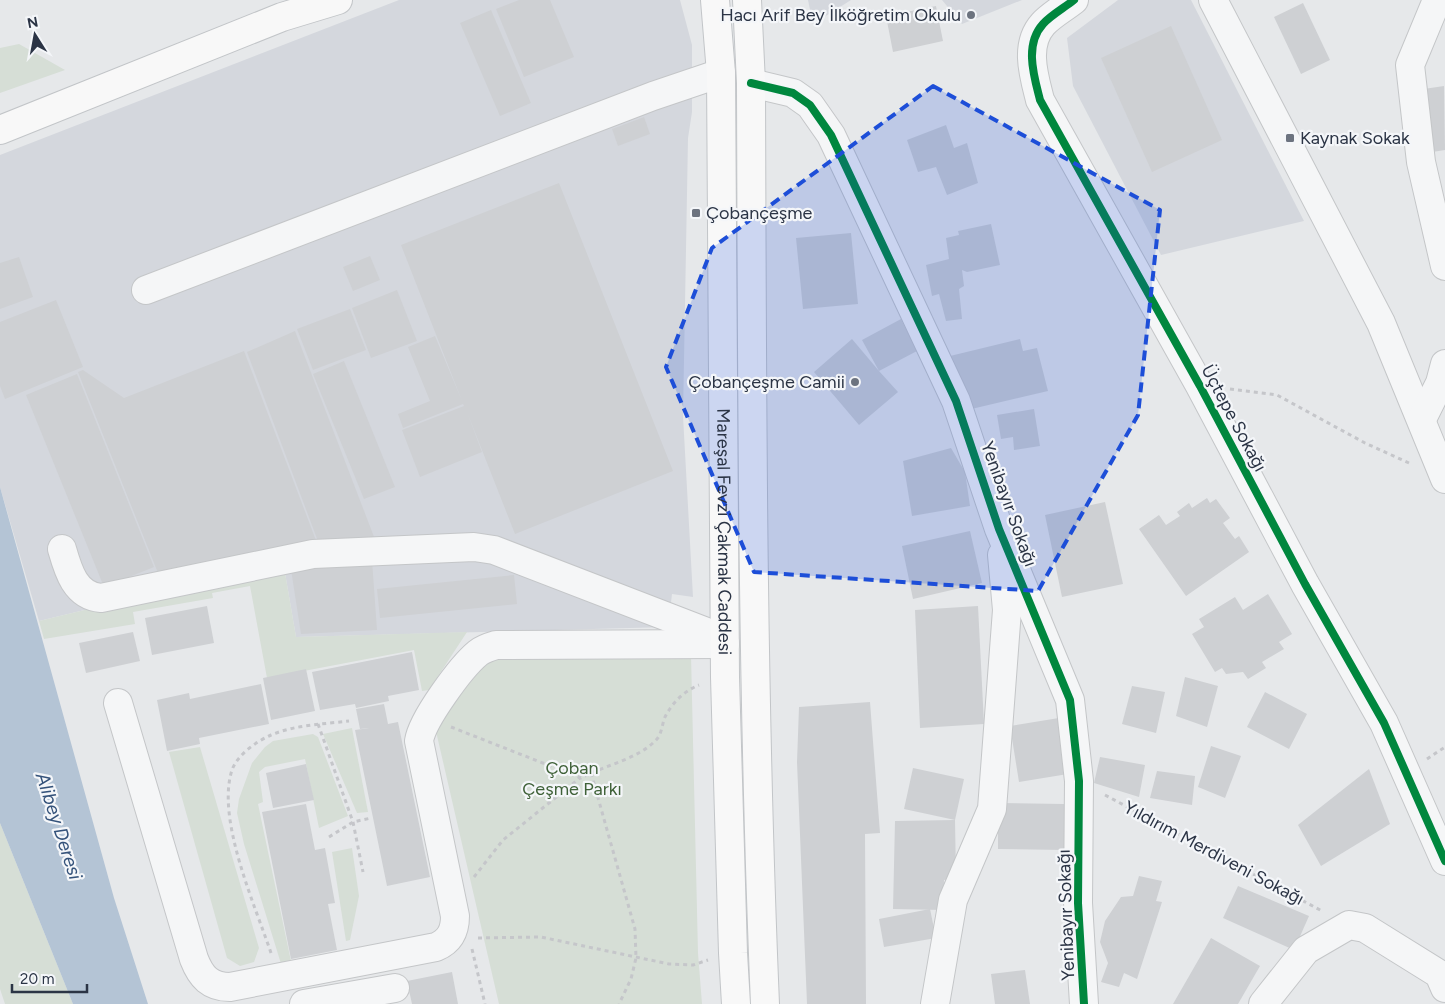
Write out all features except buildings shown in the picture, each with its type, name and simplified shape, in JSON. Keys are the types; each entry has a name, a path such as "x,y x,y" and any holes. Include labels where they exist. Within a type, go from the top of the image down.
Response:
{"main road":[{"path":"282,17 303,0"},
{"path":"0,130 282,17 338,0"},
{"name":"Mareşal Fevzi Çakmak Caddesi","path":"716,0 721,73 725,644 736,1004"},
{"name":"Mareşal Fevzi Çakmak Caddesi","path":"748,0 751,83 754,672 758,870 765,1004"}],"street":[{"name":"Üçtepe Sokağı","path":"1074,0 1042,24 1032,46 1032,69 1040,100 1200,386 1305,584 1384,723 1445,861"},
{"path":"1213,0 1381,323 1445,479"},
{"path":"1437,0 1410,65 1421,162 1445,266"},
{"path":"146,290 653,96 721,73"},
{"name":"Yenibayır Sokağı","path":"751,83 793,93 810,104 831,134 956,401 999,529 1070,700 1079,781 1078,903 1084,1004"},
{"path":"1422,419 1440,383 1445,364"},
{"path":"935,1004 953,900 992,810 1008,610 999,529"},
{"path":"62,549 71,576 76,584 85,594 101,598 313,554 474,547 494,550 704,631 725,644"},
{"path":"118,703 198,970 208,982 221,987 279,978 436,947 459,939 419,741 420,732 428,718 469,662 484,648 496,645 725,644"},
{"path":"1263,1004 1306,950 1349,925 1365,928 1443,980"},
{"path":"304,1004 395,988"}],"path":[{"path":"1200,386 1277,395 1364,443 1418,467"},
{"path":"452,904 503,840 581,778 643,750 659,738 666,716 676,701 689,689 726,677"},
{"path":"428,718 581,778"},
{"path":"279,978 231,832 228,799 232,770 237,761 250,748 271,735 318,724 349,721"},
{"path":"318,724 353,822 363,872"},
{"path":"591,773 635,929 636,958 631,979 619,1004"},
{"path":"328,837 353,822 371,818"},
{"path":"485,1004 459,939 541,937 669,964 693,965 733,952"}],"highlighted area":[{"path":"933,86 1160,210 1138,415 1038,591 754,572 666,367 712,248"}],"shaded area":[{"path":"399,0 680,0 692,45 692,112 688,138 683,416 693,597 672,594 668,627 296,637 284,567 155,593 39,621 0,487 0,155"},
{"name":"Hacı Arif Bey İlköğretim Okulu","path":"808,0 851,0 813,24"},
{"name":"Hacı Arif Bey İlköğretim Okulu","path":"942,0 1022,0 962,24"},
{"path":"1118,0 1191,0 1304,221 1161,255 1073,86 1067,38"}],"green space":[{"path":"19,44 65,70 0,93 0,48"},
{"path":"284,567 296,637 467,632 429,690 422,691 414,650 267,678 250,586 212,593 213,598 133,612 135,624 44,639 39,621 155,593"},
{"name":"Çoban Çeşme Parkı","path":"493,654 691,655 698,953 702,1004 499,1004 435,727"},
{"path":"352,728 368,812 357,813 323,734"},
{"path":"313,734 318,737 348,816 319,828 305,759 265,767 259,772 263,802 258,804 292,966 282,967 244,844 237,813 239,799 252,763 265,747 273,741"},
{"path":"200,747 259,948 254,962 240,966 227,958 169,752"},
{"path":"0,823 73,1004 5,1004 0,989"},
{"path":"352,848 359,896 350,940 346,941 332,852"}],"water":[{"name":"Alibey Deresi","path":"0,487 114,898 148,1004 73,1004 0,823"}],"cycle path":[{"path":"1074,0 1043,24 1037,32 1032,51 1032,61 1040,100 1200,386 1305,584 1384,723 1445,861"},
{"path":"751,83 793,93 810,105 831,135 956,401 999,529 1070,700 1079,781 1078,903 1084,1004"}],"place":[{"name":"Hacı Arif Bey İlköğretim Okulu","path":"971,15"},
{"name":"Kaynak Sokak","path":"1290,138"},
{"name":"Çobançeşme","path":"696,213"},
{"name":"Çobançeşme Camii","path":"855,382"}]}
